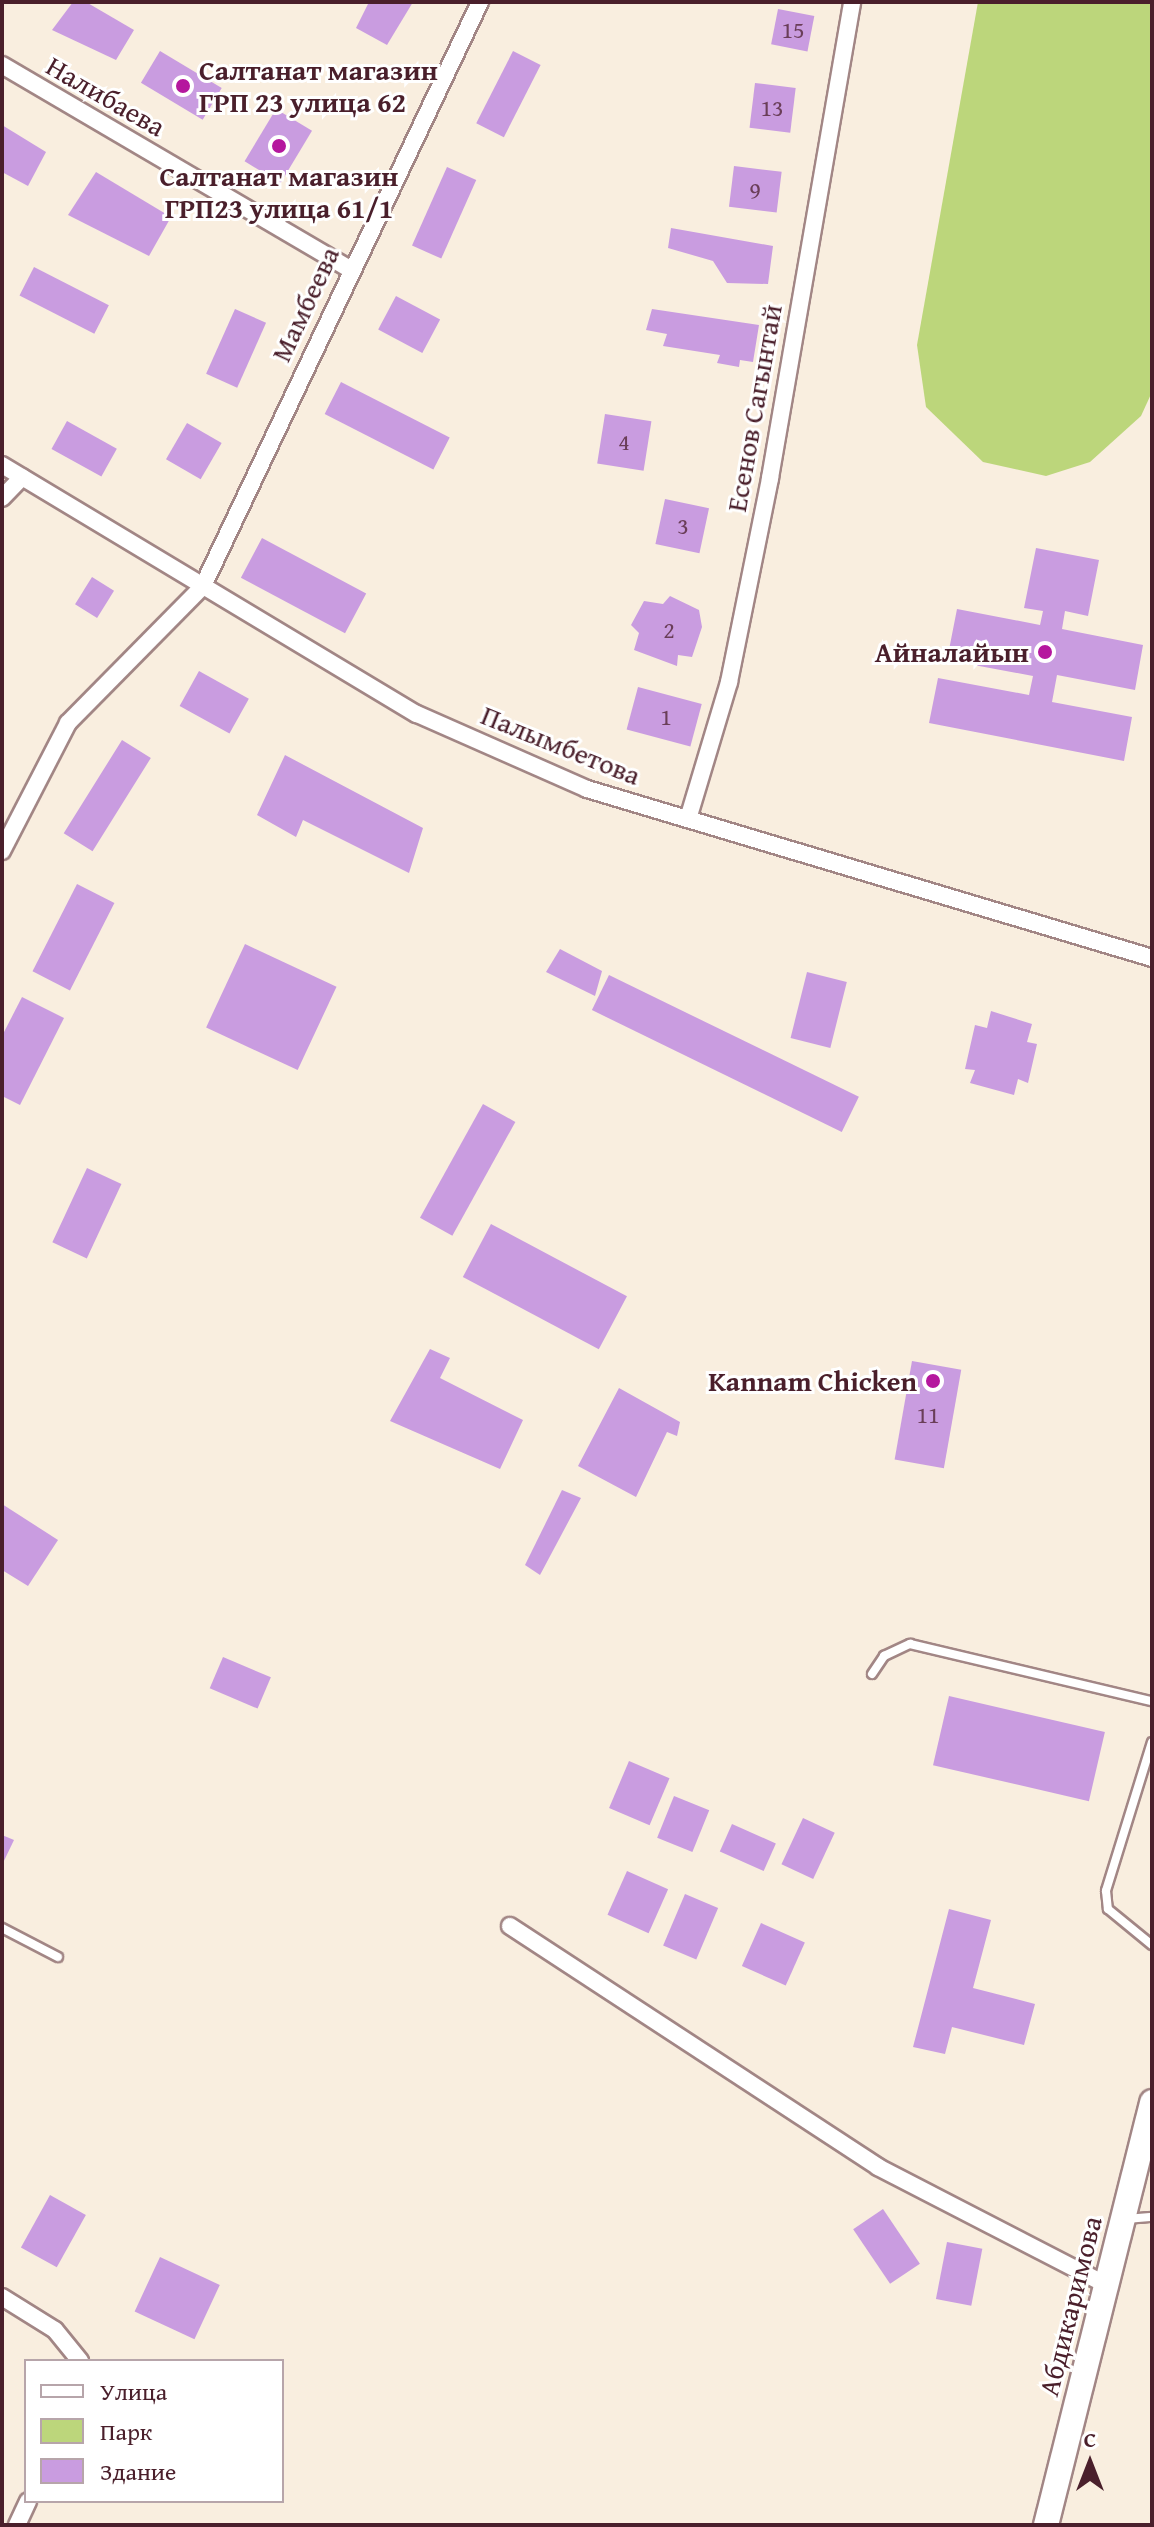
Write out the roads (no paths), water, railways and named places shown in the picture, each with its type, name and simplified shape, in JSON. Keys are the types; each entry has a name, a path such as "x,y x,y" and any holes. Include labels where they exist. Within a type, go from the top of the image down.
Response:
{"main road":[{"name":"Абдикаримова","path":"1046,2525 1152,2102"}],"street":[{"name":"Мамбеева","path":"203,586 350,269 480,2"},
{"name":"Есенов Сагынтай","path":"688,819 729,682 770,478 852,2"},
{"name":"Налибаева","path":"2,65 350,269"},
{"name":"Палымбетова","path":"2,465 417,714 587,789 1152,958"},
{"path":"2,498 22,477"},
{"path":"2,851 68,723 203,586"},
{"path":"510,1926 878,2167 1107,2285"},
{"path":"2,2297 55,2330 78,2359"},
{"path":"17,2525 27,2503"}],"lane":[{"path":"872,1674 884,1656 910,1644 1152,1701"},
{"path":"1152,1742 1106,1891 1108,1909 1152,1945"},
{"path":"2,1928 58,1957"},
{"path":"1122,2220 1152,2217"}],"place":[{"name":"Салтанат магазин ГРП 23 улица 62","path":"183,86"},
{"name":"Салтанат магазин ГРП23 улица 61/1","path":"279,146"},
{"name":"Айналайын","path":"1045,652"},
{"name":"Kannam Chicken","path":"933,1381"}]}
